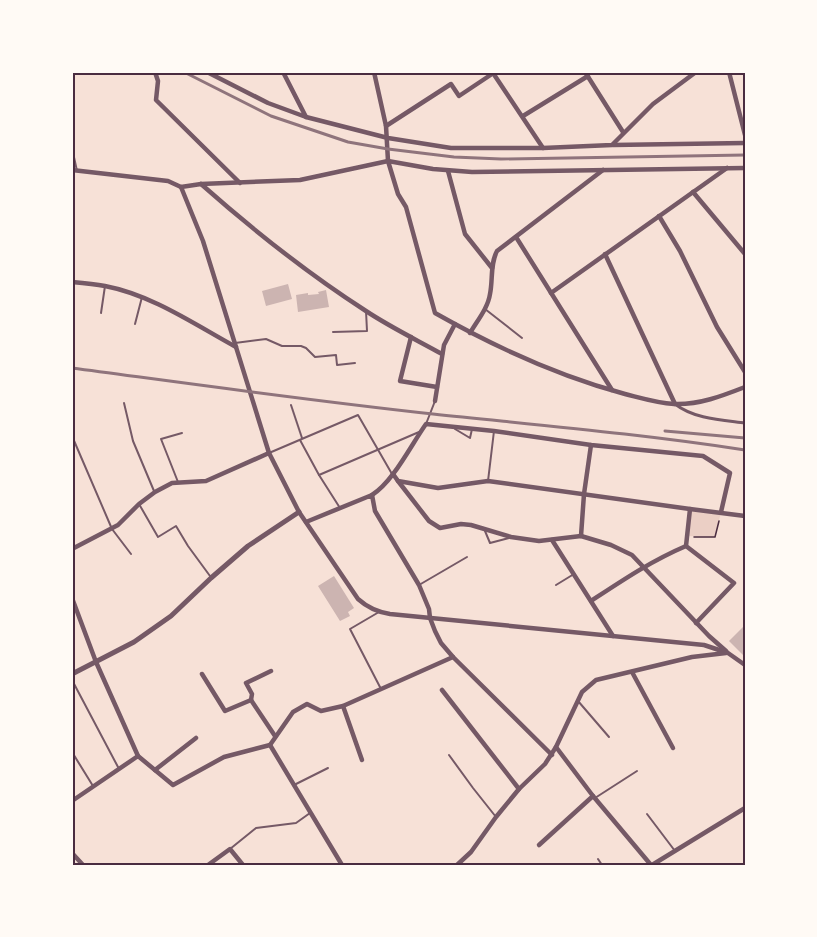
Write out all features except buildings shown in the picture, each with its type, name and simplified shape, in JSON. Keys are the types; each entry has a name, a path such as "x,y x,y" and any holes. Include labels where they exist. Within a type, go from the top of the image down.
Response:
{"street":[{"path":"155,72 158,81 156,100 240,183"},
{"path":"207,72 268,103 306,117 388,138 451,148 745,143"},
{"path":"283,72 306,117"},
{"path":"374,72 388,138 388,160 398,194 406,207 435,313 470,333 532,362 613,390 660,403 696,403 745,387"},
{"path":"612,145 652,105 696,72"},
{"path":"729,72 745,135"},
{"path":"386,126 451,84 459,96 494,73 543,148"},
{"path":"522,116 586,74 623,132"},
{"path":"75,171 168,181 181,187 201,184 300,180 388,160 433,170 472,172 745,168"},
{"path":"551,293 727,168"},
{"path":"470,333 490,297 493,258 496,251 603,170"},
{"path":"448,171 465,234 492,268"},
{"path":"201,184 243,222 290,258 366,311 442,354"},
{"path":"181,187 203,241 269,453 299,512 358,599 366,607 379,612 430,618 704,645 728,652"},
{"path":"693,192 745,254"},
{"path":"659,216 680,251 717,327 745,372"},
{"path":"516,237 613,390"},
{"path":"605,254 675,404 684,411 745,423"},
{"path":"72,282 105,286 142,297 235,345"},
{"path":"435,401 444,345 455,324"},
{"path":"411,337 400,381 437,387"},
{"path":"306,522 379,491 426,424 591,445 703,456 730,473 721,513"},
{"path":"581,537 591,445"},
{"path":"72,549 118,525 139,504 172,483 206,481 269,453"},
{"path":"393,474 429,521 440,528 461,524 471,525 511,537 540,541 581,537 612,545 632,555 709,636 745,665"},
{"path":"398,481 438,488 488,481 745,516"},
{"path":"372,495 375,511 419,585 441,643 552,755"},
{"path":"686,546 690,509"},
{"path":"72,674 134,642 171,616 248,546 299,512"},
{"path":"552,540 613,636"},
{"path":"591,601 658,558 686,546"},
{"path":"686,546 734,583 696,623"},
{"path":"72,598 96,662 138,756 173,785 224,757 270,745 293,712 307,704 321,711 343,706 453,657"},
{"path":"457,865 471,852 519,789 546,764 582,692 596,680 692,657 728,652"},
{"path":"271,671 246,683 252,694 251,700 275,736"},
{"path":"632,672 673,748"},
{"path":"202,674 225,711 251,700"},
{"path":"442,690 519,789"},
{"path":"343,706 362,760"},
{"path":"155,770 196,738"},
{"path":"270,745 342,865"},
{"path":"556,747 594,797 652,865 745,807"},
{"path":"72,801 138,756"},
{"path":"539,845 594,797"},
{"path":"208,865 230,849 243,865"},
{"path":"72,853 83,865"}],"lane":[{"path":"72,148 75,171"},
{"path":"101,313 105,286"},
{"path":"135,324 142,297"},
{"path":"485,309 522,338"},
{"path":"333,332 367,331 366,311"},
{"path":"235,345 266,339 282,346 301,346 315,357 336,355 337,365 355,363"},
{"path":"426,424 435,401"},
{"path":"124,403 133,441 155,492"},
{"path":"291,405 301,439 340,508"},
{"path":"269,453 358,415 393,474"},
{"path":"451,426 470,438 472,429"},
{"path":"319,474 421,431"},
{"path":"488,481 494,431"},
{"path":"178,482 161,439 182,433"},
{"path":"72,436 112,528 131,554"},
{"path":"139,504 158,537 176,526 211,578"},
{"path":"484,529 490,543 511,537"},
{"path":"419,585 467,557"},
{"path":"556,585 574,574"},
{"path":"379,612 350,629 381,689"},
{"path":"72,680 119,769"},
{"path":"578,701 609,737"},
{"path":"72,752 93,786"},
{"path":"449,755 496,817"},
{"path":"294,785 328,768"},
{"path":"594,797 638,771"},
{"path":"230,849 256,828 296,823 311,812"},
{"path":"647,814 675,851"},
{"path":"598,859 602,865"}],"path":[{"path":"687,536 715,537 721,513"}],"shaded area":[{"path":"690,509 721,512 715,537 687,536"}],"railway":[{"path":"184,72 271,116 348,142 388,149 454,157 501,159 745,155"},
{"path":"72,368 343,404 628,434 745,450"},
{"path":"665,431 745,438"}]}
